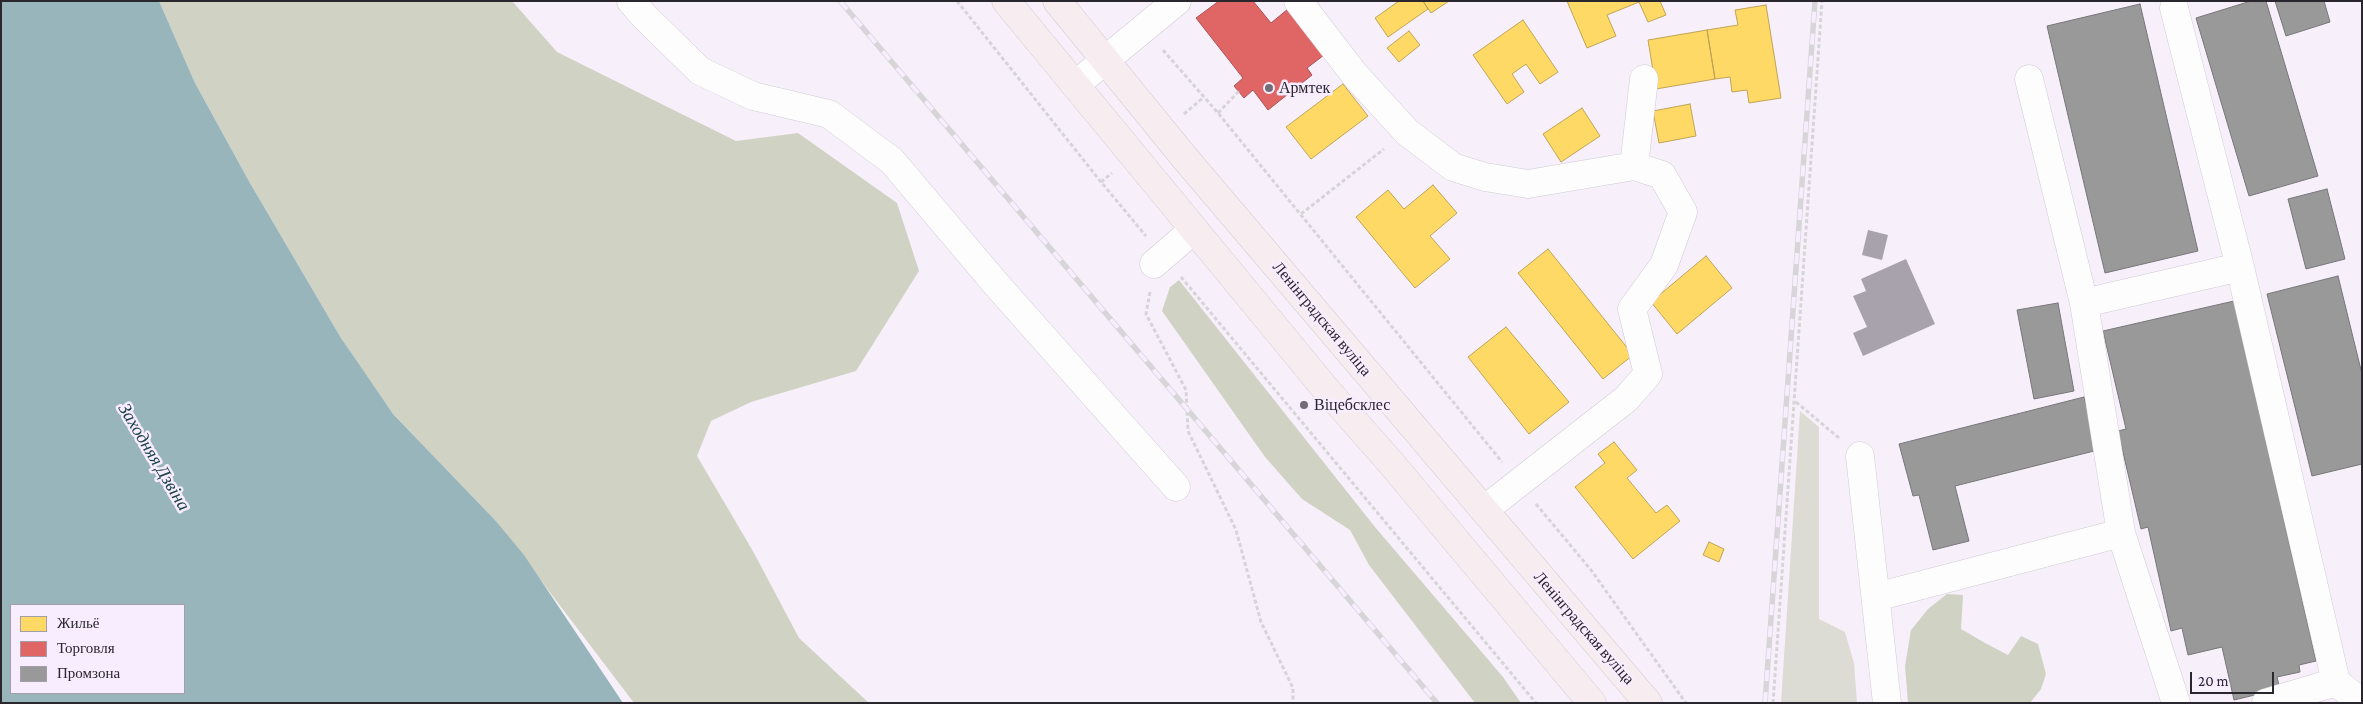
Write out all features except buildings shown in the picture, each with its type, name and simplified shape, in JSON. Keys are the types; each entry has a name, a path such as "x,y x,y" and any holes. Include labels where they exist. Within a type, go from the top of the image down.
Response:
{"main road":[{"path":"1006,1 1324,388 1391,463 1592,703"},
{"name":"Ленінградская вуліца","path":"1057,1 1104,60 1648,703"}],"street":[{"path":"631,1 700,71 753,96 829,114 892,161 996,284 1176,488"},
{"path":"1075,85 1177,1"},
{"path":"1298,1 1355,75 1407,132 1453,167 1485,177 1528,184 1634,166 1662,175 1683,212 1664,265 1632,309 1648,374 1626,399 1484,510"},
{"path":"2174,8 2240,267 2336,682 2362,703"},
{"path":"1634,166 1644,79"},
{"path":"2030,79 2084,303 2121,533 2176,703"},
{"path":"1159,260 1193,230"},
{"path":"2084,303 2240,267"},
{"path":"1860,456 1887,703"},
{"path":"1876,597 2121,533"},
{"path":"2266,703 2336,682"}],"path":[{"path":"957,1 1101,182 1159,260 1536,703"},
{"path":"1773,703 1822,1"},
{"path":"1143,28 1218,113 1518,483 1591,570 1686,703"},
{"path":"1218,113 1239,91"},
{"path":"1182,116 1204,97"},
{"path":"1301,214 1407,132"},
{"path":"1159,260 1146,314 1186,390 1188,431 1236,530 1261,622 1293,688 1293,703"},
{"path":"1795,402 1860,456"}],"shaded area":[{"path":"159,1 512,1 557,52 736,141 798,133 897,203 919,271 856,371 751,402 711,421 697,456 754,553 799,638 869,703 634,703 495,520 393,414 371,384 341,338 250,183 195,83"},
{"path":"1179,280 1375,527 1503,677 1521,703 1475,703 1369,565 1350,530 1302,499 1265,457 1162,311 1170,287"},
{"path":"1800,411 1819,427 1819,619 1845,632 1854,663 1857,703 1781,703"},
{"path":"1947,594 1963,595 1961,629 1985,643 2008,655 2021,636 2038,644 2046,674 2041,689 2030,703 1908,703 1905,666 1911,630 1928,609"}],"water":[{"name":"Заходняя Дзвіна","path":"1,1 159,1 195,83 250,183 341,338 393,414 495,520 524,555 623,703 1,703"}],"railway":[{"path":"840,1 1437,703"},
{"path":"1765,703 1815,1"}],"place":[{"name":"Армтек","path":"1269,88"},
{"name":"Віцебсклес","path":"1304,405"}]}
